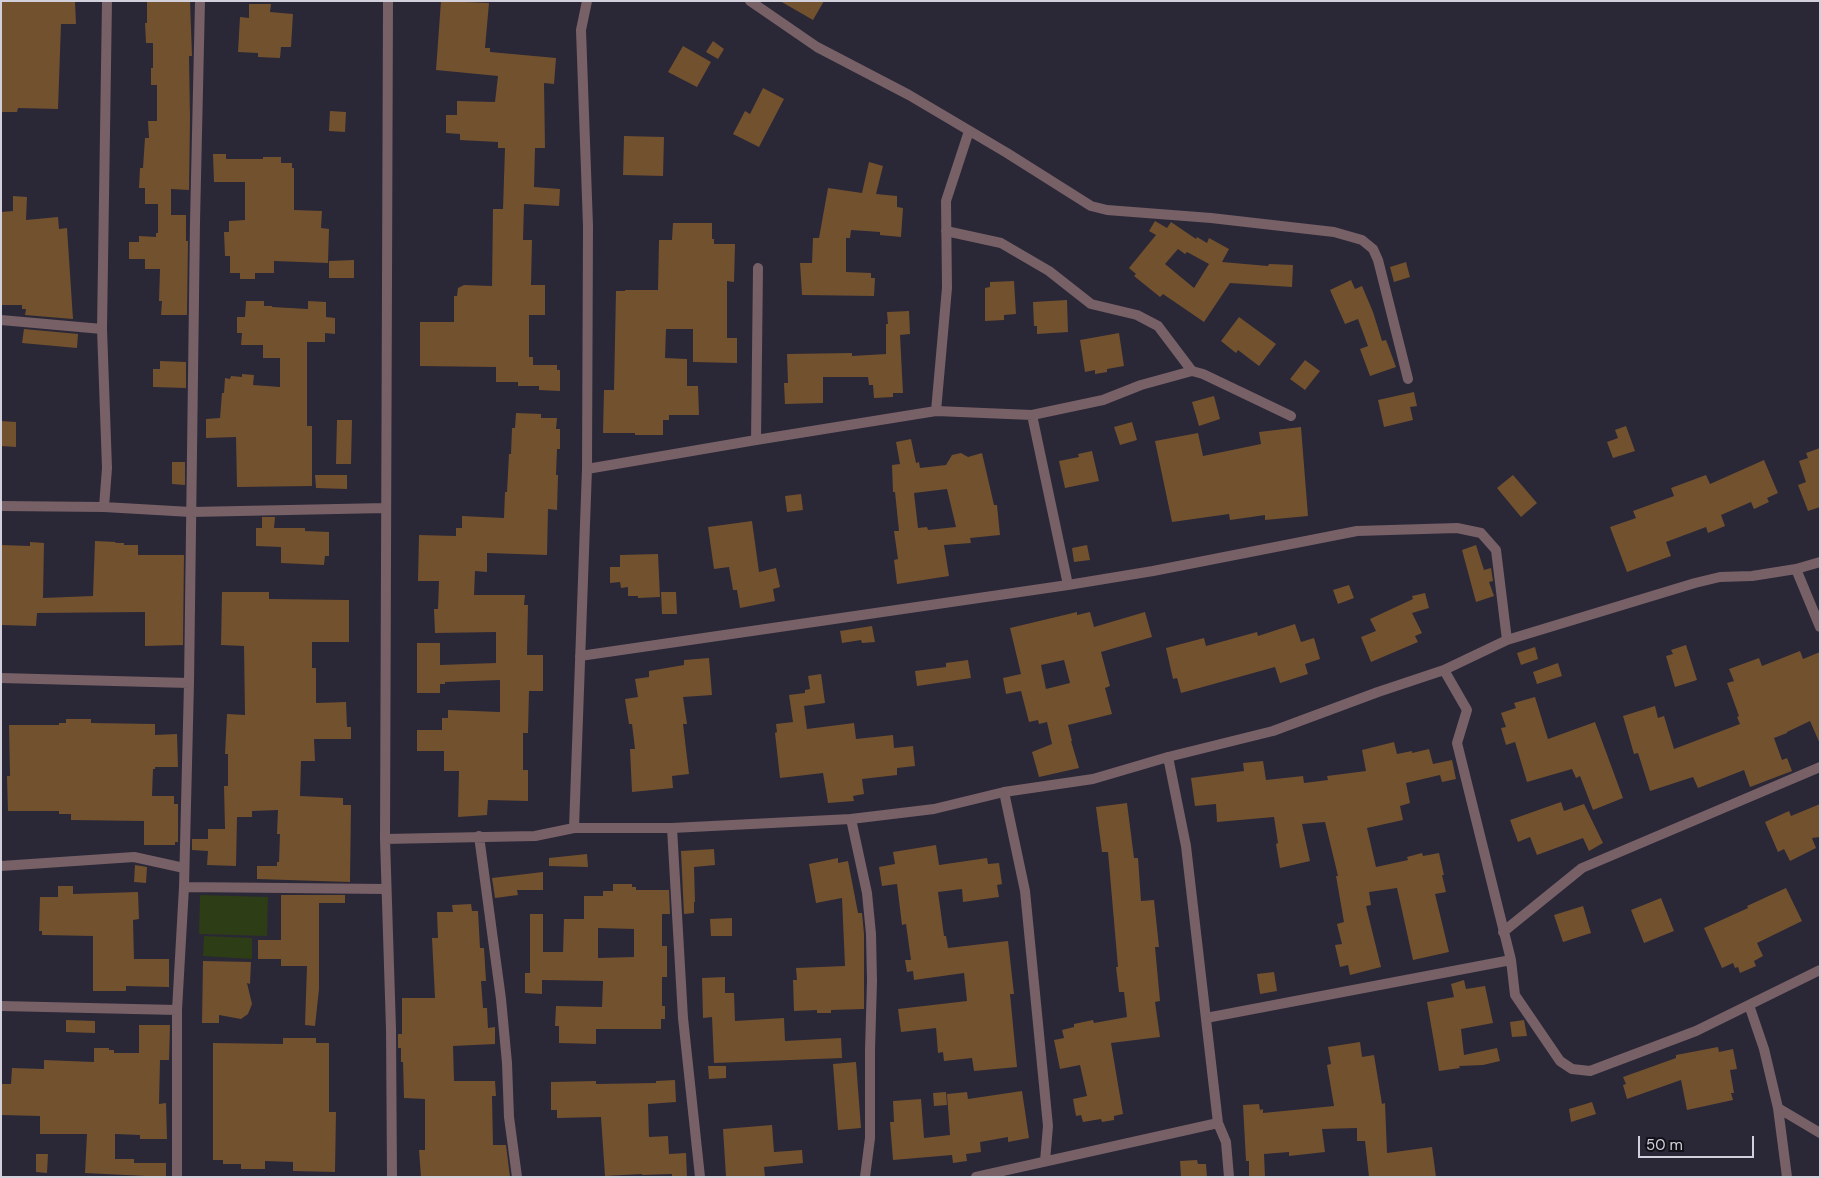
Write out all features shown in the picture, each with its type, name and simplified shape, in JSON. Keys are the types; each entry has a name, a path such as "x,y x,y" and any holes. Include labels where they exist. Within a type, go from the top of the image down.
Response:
{"street":[{"path":"104,507 107,468 102,329 108,1"},
{"path":"177,1177 177,1010 184,887 189,682 200,1"},
{"path":"388,1 385,839 391,1029 392,1177"},
{"path":"574,828 587,469 588,226 581,30 587,1"},
{"path":"750,1 817,47 909,95 1091,206 1107,210 1211,218 1334,232 1362,240 1373,248 1378,260 1408,379"},
{"path":"936,411 946,288 946,201 969,131"},
{"path":"946,231 1001,243 1049,271 1091,304 1137,315 1158,326 1192,372"},
{"path":"756,440 758,268"},
{"path":"1,320 102,329"},
{"path":"587,469 936,411 1032,415 1103,400 1141,385 1192,372 1204,374 1291,416"},
{"path":"1032,415 1068,585"},
{"path":"1,506 104,507 191,512 386,508"},
{"path":"580,656 1068,585 1153,571 1357,531 1457,528 1481,533 1496,550 1507,640"},
{"path":"385,839 535,836 574,828 672,828 851,819 934,809 1004,792 1093,779 1168,757 1274,731 1378,692 1444,670 1507,640 1695,582 1720,577 1752,576 1796,569 1820,562"},
{"path":"1796,569 1820,627"},
{"path":"1444,670 1467,710 1456,743 1511,960 1515,995 1560,1061 1572,1069 1590,1071 1599,1068 1696,1031 1820,970"},
{"path":"1,678 189,682"},
{"path":"1168,757 1186,846 1218,1123 1226,1142 1229,1177"},
{"path":"1503,932 1582,868 1820,766"},
{"path":"1004,792 1024,890 1048,1126 1045,1161"},
{"path":"851,819 867,893 871,943 870,1138 865,1177"},
{"path":"672,828 683,1018 700,1177"},
{"path":"479,836 501,999 507,1063 509,1117 517,1177"},
{"path":"1,866 134,857 184,868"},
{"path":"184,887 386,889"},
{"path":"1206,1018 1511,960"},
{"path":"1749,1005 1764,1049 1778,1108 1787,1177"},
{"path":"1,1006 177,1010"},
{"path":"1778,1108 1820,1133"},
{"path":"976,1177 1218,1123"}],"green space":[{"path":"200,895 268,897 267,936 199,934"},
{"path":"204,936 252,938 252,959 203,956"}],"building":[{"path":"1,1 75,1 76,24 61,24 58,109 18,108 17,112 1,112"},
{"path":"147,1 190,1 192,56 189,56 189,190 171,189 171,215 186,215 186,241 188,241 187,315 161,315 162,301 159,301 160,269 145,269 145,259 129,259 129,242 139,242 139,236 156,237 156,233 158,233 158,204 145,204 145,188 139,188 140,168 143,168 145,138 149,138 148,121 157,121 157,85 151,85 153,43 146,43"},
{"path":"441,1 489,3 485,48 490,48 490,52 556,58 554,84 544,83 545,148 535,148 534,187 560,189 559,206 524,204 523,240 532,240 531,285 545,285 545,315 529,315 529,357 533,357 533,365 557,365 557,370 560,370 560,391 539,390 539,386 518,386 518,382 496,382 496,367 420,366 420,322 454,322 454,296 457,296 458,288 464,285 492,286 493,209 503,209 505,148 498,148 498,142 460,140 460,134 446,133 446,115 457,115 457,101 495,102 498,76 436,70"},
{"path":"780,1 824,1 813,20"},
{"path":"249,4 271,4 270,12 293,14 291,47 281,47 280,58 258,57 258,53 238,52 240,17 249,18"},
{"path":"713,41 724,49 718,59 706,52"},
{"path":"683,46 711,62 697,87 668,72"},
{"path":"763,88 784,99 759,147 733,134 745,111 750,114"},
{"path":"330,111 346,112 345,132 329,131"},
{"path":"624,136 664,137 663,176 623,175"},
{"path":"213,154 226,154 226,159 281,157 281,163 292,163 292,168 294,168 294,210 322,211 321,228 329,229 328,263 274,261 274,273 255,273 255,279 240,279 240,273 230,273 230,256 225,256 224,232 229,232 229,221 245,220 245,182 214,182"},
{"path":"869,162 883,166 876,194 897,196 897,207 903,208 901,237 880,235 880,232 851,230 850,238 846,238 846,272 871,273 871,278 875,278 874,296 802,295 800,263 812,263 813,238 819,238 828,188 862,193"},
{"path":"13,196 27,197 26,220 58,217 59,229 67,228 73,319 25,315 26,309 22,309 22,305 1,305 1,212 13,211"},
{"path":"1155,221 1167,228 1171,222 1196,239 1197,237 1207,243 1209,238 1229,249 1222,262 1268,266 1269,264 1293,265 1292,287 1230,283 1204,322 1163,294 1160,297 1134,276 1136,274 1129,268 1156,235 1149,231","holes":["1178,249 1185,254 1187,252 1209,264 1194,288 1165,264"]},
{"path":"673,223 712,223 712,239 714,239 714,244 735,244 734,282 727,281 727,338 737,338 737,363 693,362 693,329 666,329 665,358 687,359 687,386 698,386 699,415 669,415 669,420 663,420 663,435 603,433 604,390 614,390 616,291 658,290 659,240 672,240"},
{"path":"354,260 354,278 329,278 329,261"},
{"path":"1406,262 1410,277 1394,282 1390,267"},
{"path":"1351,280 1355,289 1362,286 1382,341 1386,340 1396,367 1370,376 1360,349 1368,346 1358,319 1345,324 1330,290"},
{"path":"1014,281 1016,314 1004,315 1004,320 985,321 985,288 990,287 990,282"},
{"path":"1067,300 1068,332 1037,334 1037,326 1034,326 1033,302"},
{"path":"246,301 264,301 264,306 308,309 308,301 326,302 326,317 335,318 335,334 325,333 325,342 307,342 307,426 312,426 312,486 237,487 236,437 206,438 206,419 220,418 225,378 230,379 231,376 242,377 242,374 254,375 253,385 280,387 280,358 263,358 263,345 241,345 242,333 237,333 237,317 245,317"},
{"path":"909,311 910,334 900,335 903,393 893,393 893,397 874,398 873,385 869,385 868,377 823,377 823,403 785,404 784,383 788,383 787,354 852,353 852,356 886,354 887,312"},
{"path":"1239,317 1276,344 1259,366 1238,350 1236,353 1221,341"},
{"path":"24,329 78,334 77,348 22,343"},
{"path":"1119,333 1124,366 1107,369 1107,372 1095,374 1095,370 1085,372 1080,340"},
{"path":"1305,360 1320,371 1305,390 1290,379"},
{"path":"160,361 186,362 186,388 153,387 153,369 160,369"},
{"path":"1414,392 1417,406 1410,407 1413,420 1384,427 1378,400"},
{"path":"1214,396 1220,419 1199,426 1192,402"},
{"path":"516,413 541,414 541,418 557,418 556,429 560,429 560,449 557,449 556,475 558,475 557,510 548,509 547,555 487,553 487,572 475,571 474,595 525,595 524,605 528,605 527,655 543,655 543,691 529,691 528,733 523,733 523,770 528,770 528,801 488,800 487,815 458,817 459,771 444,771 444,751 417,751 417,730 442,730 442,718 448,718 448,710 500,712 500,680 445,682 445,684 440,684 440,693 417,693 417,643 440,643 440,665 496,663 496,632 435,633 434,609 438,609 439,581 418,581 419,535 456,536 456,528 462,528 462,516 504,518 509,454 511,454 512,428 515,428"},
{"path":"337,420 352,420 351,464 336,464"},
{"path":"1,421 16,422 16,447 1,446"},
{"path":"1132,422 1137,440 1120,445 1114,427"},
{"path":"1626,426 1635,451 1613,458 1607,442 1618,438 1615,430"},
{"path":"1301,427 1308,516 1265,520 1265,515 1230,520 1229,514 1172,522 1155,441 1198,433 1203,456 1261,444 1259,432"},
{"path":"911,439 916,463 919,462 920,468 946,465 952,455 961,453 968,457 982,453 994,505 997,505 1000,535 970,538 971,543 944,545 949,576 897,584 894,560 898,559 894,531 899,531 895,492 893,492 892,465 900,464 896,442","holes":["947,489 956,527 928,530 927,527 918,528 914,493"]},
{"path":"1820,448 1820,507 1808,511 1798,485 1806,482 1799,461 1808,458 1806,453"},
{"path":"1092,451 1099,481 1065,488 1059,461 1079,457 1078,454"},
{"path":"1764,460 1778,493 1767,498 1769,502 1754,509 1751,502 1721,515 1725,526 1708,533 1706,527 1666,542 1671,556 1627,572 1610,527 1636,518 1633,511 1674,496 1671,488 1706,475 1710,484"},
{"path":"172,462 185,462 185,485 172,484"},
{"path":"315,475 347,475 347,489 316,488"},
{"path":"1513,475 1537,503 1521,517 1497,488"},
{"path":"801,494 803,510 787,512 785,496"},
{"path":"262,517 275,517 274,528 305,528 305,531 329,532 329,556 325,556 324,565 281,563 281,547 256,546 256,528 262,528"},
{"path":"752,521 759,572 776,568 780,587 773,589 775,601 740,608 737,590 733,590 729,567 714,569 708,527"},
{"path":"95,541 138,545 138,555 184,555 183,645 145,646 145,612 37,613 36,626 1,625 1,545 30,546 30,542 44,543 43,598 93,596"},
{"path":"1087,545 1090,560 1074,562 1072,548"},
{"path":"1476,545 1484,570 1491,568 1493,581 1489,582 1494,596 1476,602 1462,550"},
{"path":"658,554 660,597 638,598 638,596 628,596 628,587 621,588 620,582 610,583 610,567 620,567 620,555"},
{"path":"1349,585 1354,598 1338,604 1333,590"},
{"path":"222,592 269,592 269,599 349,600 349,642 312,642 312,668 316,668 316,703 346,702 347,727 351,727 351,739 314,739 315,761 301,761 300,796 343,798 343,805 351,805 350,882 257,879 257,866 277,866 277,862 279,862 280,834 277,834 278,810 252,811 252,817 237,817 236,866 207,865 208,851 192,850 192,839 208,839 208,829 225,829 224,786 228,786 228,754 225,754 227,714 245,715 244,646 221,645"},
{"path":"661,592 676,592 677,614 662,614"},
{"path":"1425,593 1429,608 1412,613 1422,633 1415,636 1418,642 1371,662 1361,637 1376,631 1370,619 1413,599 1412,596"},
{"path":"1077,612 1077,615 1090,612 1094,627 1145,612 1152,637 1101,652 1110,686 1105,688 1112,714 1068,725 1079,768 1039,777 1032,752 1052,744 1047,722 1039,724 1038,720 1029,722 1021,691 1006,694 1003,678 1021,674 1010,628","holes":["1064,660 1070,683 1046,689 1041,665"]},
{"path":"1295,624 1301,642 1314,638 1320,659 1305,664 1308,674 1280,683 1275,667 1181,693 1177,678 1173,679 1166,648 1204,638 1206,646 1257,632 1258,636"},
{"path":"872,626 875,642 862,643 861,640 842,643 840,631"},
{"path":"1686,645 1697,680 1675,687 1666,656 1673,654 1671,650"},
{"path":"1535,647 1538,659 1521,665 1517,653"},
{"path":"1800,651 1803,659 1820,652 1820,744 1810,721 1774,738 1782,760 1787,758 1792,771 1750,787 1744,770 1698,788 1693,777 1650,791 1638,753 1634,754 1623,716 1655,706 1658,718 1664,716 1674,749 1740,724 1727,683 1734,681 1729,669 1759,658 1762,666"},
{"path":"709,658 712,695 683,697 687,724 683,724 689,774 672,776 673,788 632,792 630,749 635,749 632,724 629,724 625,699 638,697 635,679 649,677 649,671 684,665 684,660"},
{"path":"968,660 971,678 917,686 915,671 946,667 946,663"},
{"path":"1558,663 1562,676 1537,684 1533,672"},
{"path":"821,674 825,703 804,706 807,729 854,723 856,739 893,735 894,748 913,746 915,766 897,768 897,775 862,779 864,794 853,796 854,801 828,803 823,773 780,778 775,733 777,732 776,724 793,722 789,695 805,693 805,690 810,689 808,676"},
{"path":"1535,697 1548,739 1595,722 1623,798 1593,810 1580,776 1576,778 1572,769 1527,782 1515,742 1506,745 1501,728 1506,727 1501,713 1516,708 1514,703"},
{"path":"66,719 91,719 91,723 155,724 155,735 177,734 178,767 155,767 153,769 152,796 174,796 174,804 178,804 178,842 175,842 175,845 144,845 144,821 71,820 71,814 59,814 59,811 8,811 7,776 10,776 9,725 59,725 59,723 66,723"},
{"path":"1394,742 1397,754 1429,749 1433,764 1452,760 1456,779 1442,782 1440,775 1406,783 1410,803 1400,806 1403,820 1367,828 1376,867 1408,860 1407,857 1422,853 1423,856 1439,853 1446,892 1435,894 1449,952 1413,960 1397,888 1369,892 1371,905 1366,906 1381,967 1350,975 1348,965 1340,967 1335,945 1342,944 1337,924 1344,922 1336,876 1338,876 1325,822 1302,824 1310,861 1280,868 1274,817 1217,822 1216,804 1195,806 1191,778 1244,771 1243,763 1263,761 1266,780 1303,776 1304,783 1328,780 1327,776 1366,771 1362,750"},
{"path":"1561,802 1564,811 1584,804 1603,843 1589,851 1583,838 1537,855 1530,837 1518,842 1510,820"},
{"path":"1127,803 1134,858 1138,858 1141,901 1154,900 1159,947 1155,947 1160,1001 1155,1002 1160,1037 1111,1043 1123,1114 1114,1116 1114,1120 1102,1122 1101,1119 1083,1122 1081,1115 1076,1116 1073,1099 1087,1096 1080,1065 1060,1069 1054,1040 1064,1038 1062,1030 1074,1027 1074,1024 1093,1020 1094,1023 1127,1017 1124,992 1119,992 1116,967 1118,967 1108,852 1102,852 1096,807"},
{"path":"1820,804 1820,837 1812,838 1816,848 1790,861 1784,849 1778,852 1765,822 1789,811 1791,816"},
{"path":"936,845 939,865 987,858 988,864 999,863 1002,884 997,885 999,897 963,902 962,889 938,892 944,936 946,936 948,948 1008,941 1014,994 1010,994 1017,1067 974,1071 972,1058 944,1061 943,1052 938,1053 936,1028 901,1032 898,1009 967,1001 964,973 914,980 913,971 907,972 905,960 911,960 906,924 902,925 897,884 882,886 879,867 895,864 893,852"},
{"path":"714,849 715,865 694,867 694,913 684,914 681,851"},
{"path":"587,854 588,867 549,866 549,858"},
{"path":"838,858 838,863 848,861 858,913 862,913 864,934 864,1009 831,1010 831,1013 817,1013 817,1010 794,1011 793,980 797,980 796,968 845,966 842,898 816,903 809,864"},
{"path":"135,865 147,867 146,883 134,882"},
{"path":"543,872 543,890 517,890 518,895 495,898 492,878"},
{"path":"613,884 632,884 632,887 636,887 636,890 669,890 670,914 662,914 662,946 667,946 667,977 662,977 662,1006 665,1006 665,1019 661,1019 661,1029 596,1029 596,1044 559,1043 559,1026 555,1026 556,1006 602,1007 603,981 542,980 542,994 525,993 525,973 530,973 530,914 543,914 543,952 563,952 564,919 584,919 584,896 603,896 603,891 613,891","holes":["598,928 634,929 634,957 598,958"]},
{"path":"58,886 73,886 73,894 138,892 139,919 133,920 134,959 169,959 169,987 126,986 126,991 93,991 93,936 42,935 42,931 39,931 40,897 58,897"},
{"path":"1786,888 1802,921 1757,943 1763,956 1754,961 1756,966 1740,973 1738,967 1735,968 1733,963 1722,968 1704,928"},
{"path":"281,895 345,895 345,903 319,903 319,989 315,1026 305,1025 307,966 281,966 281,959 258,959 258,940 281,940"},
{"path":"1661,898 1674,931 1644,943 1631,910"},
{"path":"471,904 472,911 478,911 480,948 484,948 486,981 481,981 483,1008 487,1008 488,1028 495,1027 495,1044 453,1046 454,1081 495,1081 496,1096 492,1096 493,1145 506,1145 510,1177 421,1177 419,1150 425,1150 425,1099 404,1098 403,1062 401,1062 401,1048 398,1048 398,1034 402,1034 402,998 435,998 432,938 438,938 437,912 453,912 452,905"},
{"path":"1583,906 1591,933 1563,942 1554,915"},
{"path":"732,918 732,936 711,936 710,919"},
{"path":"203,961 251,962 250,984 247,983 252,1004 248,1014 241,1019 219,1015 219,1023 202,1023"},
{"path":"1274,972 1277,991 1260,994 1257,974"},
{"path":"725,977 725,993 734,993 735,1021 784,1018 785,1041 841,1038 842,1058 714,1063 712,1017 703,1018 702,978"},
{"path":"1464,980 1466,989 1485,986 1493,1023 1461,1029 1464,1055 1497,1048 1500,1061 1483,1065 1459,1066 1460,1068 1439,1071 1427,1002 1454,997 1451,984"},
{"path":"66,1020 95,1021 95,1033 66,1032"},
{"path":"1524,1020 1527,1036 1512,1037 1510,1022"},
{"path":"139,1025 170,1025 169,1060 160,1060 159,1104 166,1103 167,1139 140,1139 140,1135 115,1134 115,1159 134,1159 134,1163 166,1163 166,1177 85,1173 87,1134 40,1134 40,1116 1,1115 1,1084 11,1084 12,1068 44,1069 44,1060 94,1062 94,1048 109,1048 109,1050 114,1050 114,1053 139,1053"},
{"path":"283,1038 316,1038 316,1043 329,1043 329,1112 336,1112 335,1172 293,1171 293,1162 265,1161 265,1169 241,1169 241,1164 223,1164 223,1160 213,1160 213,1043 283,1044"},
{"path":"1360,1042 1362,1057 1374,1055 1382,1104 1385,1103 1387,1153 1432,1147 1436,1177 1369,1177 1365,1141 1357,1141 1357,1128 1322,1129 1325,1152 1289,1156 1289,1152 1264,1154 1265,1177 1249,1177 1249,1161 1246,1161 1243,1105 1259,1104 1260,1110 1263,1109 1263,1113 1334,1106 1327,1065 1331,1064 1328,1047"},
{"path":"1718,1047 1719,1052 1733,1049 1737,1069 1730,1070 1734,1093 1731,1093 1733,1100 1687,1110 1681,1080 1627,1099 1623,1085 1626,1084 1623,1077 1676,1058 1676,1055"},
{"path":"856,1062 861,1128 838,1130 833,1064"},
{"path":"708,1066 726,1066 726,1078 709,1079"},
{"path":"675,1080 676,1102 648,1104 649,1137 668,1136 669,1154 686,1153 687,1177 672,1177 672,1174 605,1176 601,1117 557,1118 557,1110 551,1110 551,1082 596,1081 596,1084 656,1083 656,1081"},
{"path":"1022,1091 1029,1138 1008,1142 1008,1137 980,1142 981,1152 966,1154 967,1161 953,1163 952,1155 893,1160 890,1122 894,1122 893,1101 921,1099 924,1138 950,1135 947,1094 967,1092 968,1099"},
{"path":"946,1092 947,1105 934,1106 933,1093"},
{"path":"1592,1102 1596,1114 1571,1122 1569,1109"},
{"path":"772,1125 774,1152 802,1150 803,1163 764,1167 765,1177 726,1177 723,1129"},
{"path":"36,1154 48,1154 47,1173 36,1172"},
{"path":"1197,1160 1198,1164 1206,1164 1207,1177 1181,1177 1180,1161"}]}
